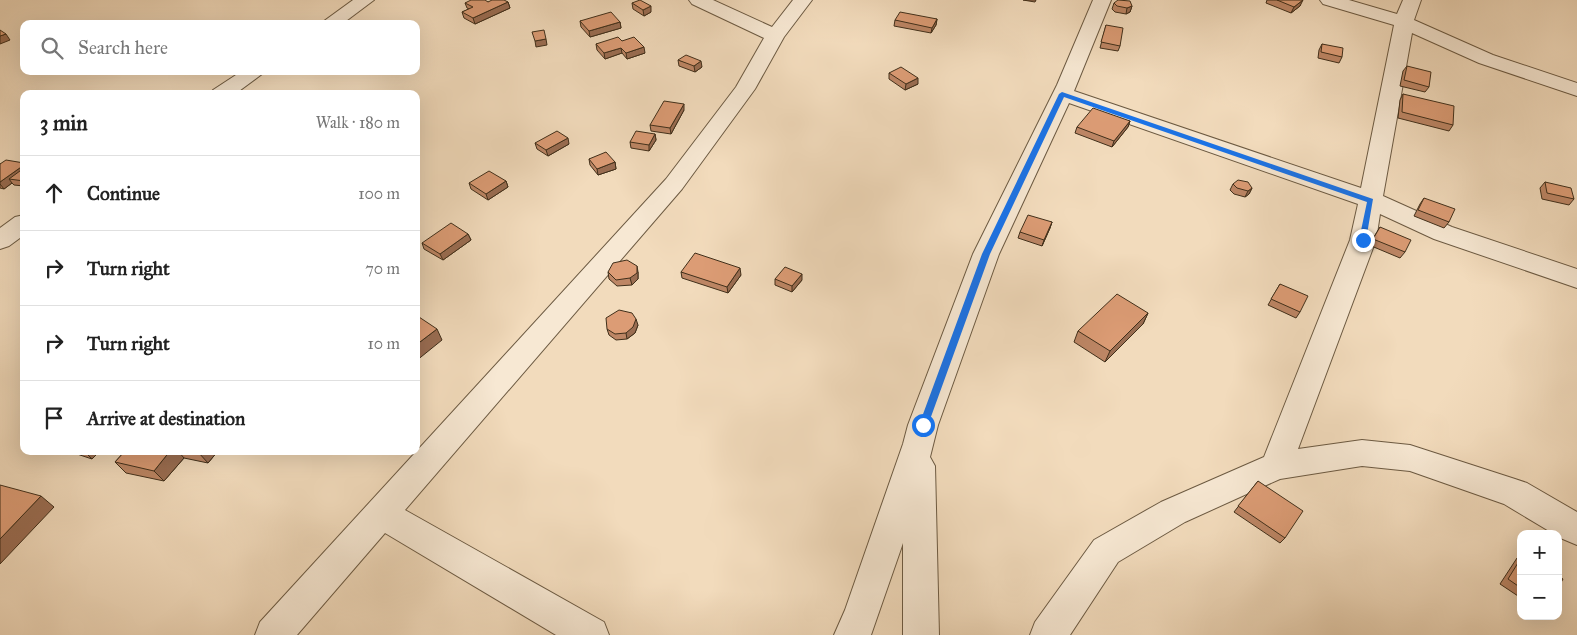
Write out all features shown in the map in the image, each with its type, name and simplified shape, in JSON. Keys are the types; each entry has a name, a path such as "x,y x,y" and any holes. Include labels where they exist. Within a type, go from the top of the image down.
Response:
{"street":[{"path":"335,20 365,0"},
{"path":"698,0 775,36"},
{"path":"273,635 674,184 745,88 775,36 803,0"},
{"path":"852,635 861,617 919,444 923,425 986,254 1062,94 1102,0"},
{"path":"1329,0 1408,11 1486,59 1577,90"},
{"path":"1276,466 1363,240 1408,11"},
{"path":"226,90 250,75"},
{"path":"1062,94 1370,200 1443,232 1577,279"},
{"path":"0,240 20,226"},
{"path":"919,444 921,635"},
{"path":"1048,635 1106,551 1173,512 1276,466 1362,452 1410,458 1515,493 1577,530"},
{"path":"381,512 591,635"}],"building":[{"path":"471,0 485,0 488,2 504,0 508,2 473,18 462,12 473,7 465,3"},
{"path":"640,0 651,6 643,10 632,3"},
{"path":"1118,0 1130,1 1132,6 1127,8 1117,6 1114,3"},
{"path":"1277,0 1303,0 1294,7"},
{"path":"611,12 620,22 589,31 580,21"},
{"path":"900,12 937,19 932,28 895,20"},
{"path":"1106,25 1123,28 1120,46 1101,42"},
{"path":"0,30 6,34 0,36"},
{"path":"544,30 546,39 535,41 532,32"},
{"path":"618,37 622,41 634,37 644,47 626,53 621,48 604,53 596,44"},
{"path":"1322,44 1343,48 1342,57 1321,52"},
{"path":"686,55 701,61 694,66 678,60"},
{"path":"1407,66 1431,72 1429,87 1404,80"},
{"path":"901,67 918,78 906,84 889,73"},
{"path":"1403,94 1454,106 1453,125 1402,112"},
{"path":"664,101 684,104 670,128 650,125"},
{"path":"1093,108 1130,121 1114,141 1077,127"},
{"path":"557,131 568,138 546,150 535,143"},
{"path":"636,131 655,134 649,145 630,142"},
{"path":"606,152 615,162 597,169 589,159"},
{"path":"6,160 20,162 20,168 0,182 0,164"},
{"path":"20,171 20,180 9,179"},
{"path":"489,171 506,181 486,194 469,183"},
{"path":"1238,180 1248,182 1252,188 1248,191 1237,188 1233,184"},
{"path":"1545,182 1571,188 1574,199 1547,193"},
{"path":"1424,198 1455,209 1449,222 1418,210"},
{"path":"1028,215 1052,222 1044,240 1020,232"},
{"path":"451,223 468,234 440,254 422,243"},
{"path":"1380,227 1411,240 1405,252 1373,239"},
{"path":"695,253 740,268 727,287 681,272"},
{"path":"627,260 637,266 637,273 630,278 616,280 608,272 613,263"},
{"path":"785,267 802,274 792,286 775,279"},
{"path":"1280,284 1308,296 1300,312 1271,299"},
{"path":"1117,294 1148,313 1110,351 1078,331"},
{"path":"619,310 632,313 636,319 633,327 626,333 615,334 607,329 606,318"},
{"path":"420,318 437,329 420,342"},
{"path":"121,455 167,455 154,471 115,462"},
{"path":"1258,481 1303,511 1285,538 1238,506"},
{"path":"0,485 41,496 0,539"},
{"path":"1517,564 1517,585 1508,579"}],"route":[{"path":"923,425 986,254 1062,94 1370,200 1363,240"}]}
